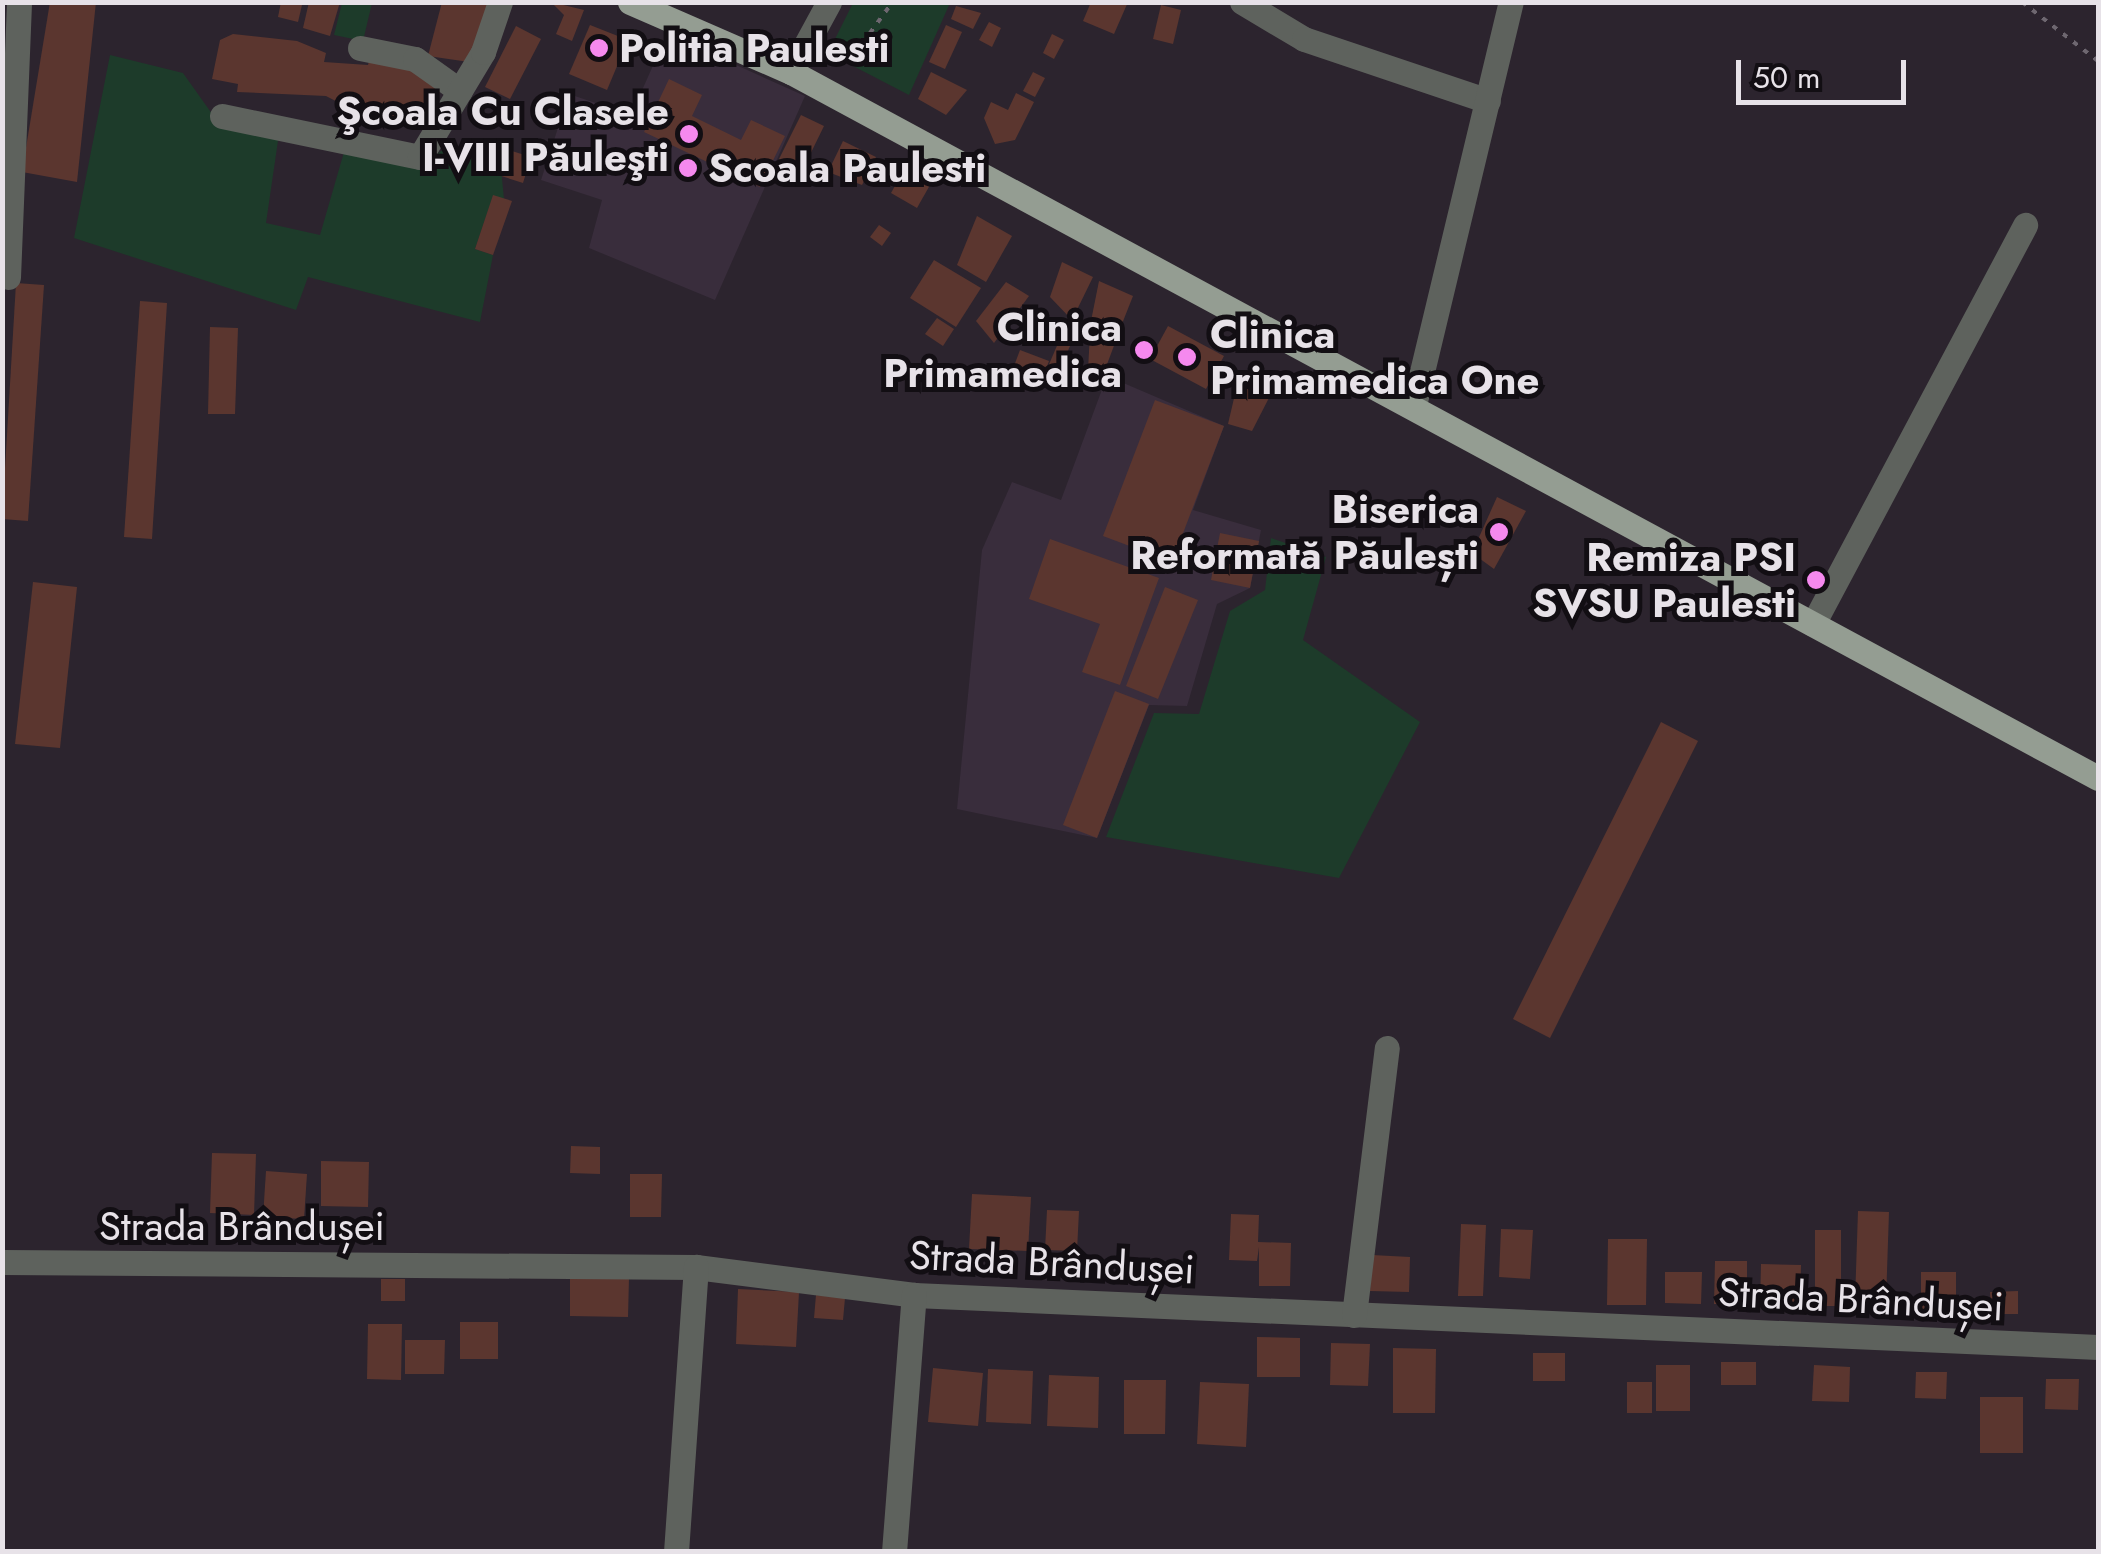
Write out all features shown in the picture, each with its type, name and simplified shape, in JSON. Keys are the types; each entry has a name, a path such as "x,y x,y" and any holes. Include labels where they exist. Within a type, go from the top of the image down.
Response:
{"main road":[{"path":"630,2 791,72 1414,405 2098,778"}],"street":[{"path":"8,277 19,2"},
{"path":"222,116 420,157 460,91 500,2"},
{"path":"791,72 829,2"},
{"path":"1242,2 1304,40 1488,101"},
{"path":"1414,405 1511,2"},
{"path":"360,48 415,59 460,91"},
{"path":"1813,624 2025,225"},
{"path":"1354,1314 1387,1048"},
{"name":"Strada Brândușei","path":"2,1262 696,1267 914,1295 2098,1347"},
{"path":"676,1552 696,1267"},
{"path":"894,1552 914,1295"}],"path":[{"path":"2022,2 2098,61"},
{"path":"870,33 888,4"}],"shaded area":[{"path":"667,34 805,96 715,300 589,248 602,200 541,180 569,94 631,115"},
{"path":"1107,376 1224,426 1193,510 1261,530 1250,588 1217,604 1187,706 1149,705 1097,838 957,809 982,550 1012,482 1061,500"}],"green space":[{"path":"342,3 372,3 363,41 334,35"},
{"path":"853,3 950,3 909,95 828,53"},
{"path":"110,55 183,73 215,118 279,134 266,223 320,235 344,152 420,169 449,144 500,158 504,199 493,196 475,249 493,255 480,322 308,277 296,310 74,238"},
{"path":"1271,538 1326,557 1303,640 1420,722 1339,878 1106,837 1154,713 1199,714 1230,611 1265,590"}],"building":[{"path":"50,2 96,2 77,182 22,172"},
{"path":"281,2 302,5 298,22 278,17"},
{"path":"309,2 340,2 330,36 303,28"},
{"path":"442,2 492,2 469,62 428,56"},
{"path":"551,2 584,10 572,41 556,34 564,15"},
{"path":"1091,2 1128,2 1114,34 1083,21"},
{"path":"1161,5 1181,10 1173,44 1153,39"},
{"path":"956,6 981,13 973,29 951,19"},
{"path":"989,22 1001,28 992,47 979,40"},
{"path":"590,25 628,40 607,90 569,74"},
{"path":"946,25 962,32 945,69 929,62"},
{"path":"516,26 541,39 510,99 485,87"},
{"path":"233,34 297,41 326,53 324,62 368,65 370,57 434,76 441,85 432,133 362,112 348,117 349,108 326,96 237,92 238,84 212,79 220,40"},
{"path":"1052,34 1064,40 1054,59 1043,53"},
{"path":"931,72 967,90 946,115 918,99"},
{"path":"1033,72 1045,78 1035,97 1023,91"},
{"name":"Şcoala Cu Clasele I-VIII Păuleşti","path":"669,79 702,95 692,116 741,140 751,120 785,136 760,187 644,132"},
{"path":"1016,93 1034,102 1015,140 995,144 984,118 991,102 1008,110"},
{"path":"801,115 824,126 802,171 779,159"},
{"path":"481,141 531,157 523,183 495,174 500,158 478,151"},
{"path":"843,141 876,157 862,185 828,172"},
{"path":"904,170 930,185 917,208 891,193"},
{"path":"493,195 512,201 493,255 475,249"},
{"path":"977,216 1012,236 986,282 957,265"},
{"path":"879,225 891,233 882,246 870,237"},
{"path":"934,260 981,288 956,327 910,298"},
{"path":"1062,262 1093,277 1072,320 1050,297"},
{"path":"1099,281 1133,296 1116,339 1089,331"},
{"path":"1006,282 1029,296 994,343 976,321"},
{"path":"16,283 44,285 28,521 2,519"},
{"path":"140,301 167,303 152,539 124,537"},
{"path":"937,318 954,329 943,346 925,334"},
{"name":"Clinica Primamedica One","path":"1168,326 1224,356 1206,389 1150,359"},
{"path":"210,327 238,328 235,414 208,414"},
{"path":"1090,333 1115,343 1103,375 1088,370"},
{"path":"1062,334 1073,339 1058,374 1047,369"},
{"path":"1020,350 1049,361 1043,377 1014,366"},
{"path":"1239,377 1272,392 1252,431 1228,424"},
{"path":"1155,400 1224,426 1172,562 1103,536"},
{"name":"Biserica Reformată Păulești","path":"1497,497 1526,511 1494,569 1472,553"},
{"path":"1220,533 1259,541 1250,588 1211,580"},
{"path":"1050,539 1159,578 1120,685 1082,672 1100,624 1029,599"},
{"path":"33,582 77,587 60,748 15,744"},
{"path":"1165,587 1198,600 1158,699 1126,686"},
{"path":"1115,691 1149,704 1097,838 1063,825"},
{"path":"1661,722 1698,741 1550,1038 1513,1019"},
{"path":"571,1146 600,1147 600,1174 570,1173"},
{"path":"212,1153 256,1154 254,1215 210,1213"},
{"path":"321,1161 369,1162 368,1207 321,1206"},
{"path":"266,1171 307,1174 304,1219 263,1217"},
{"path":"630,1174 662,1174 661,1217 630,1217"},
{"path":"972,1194 1031,1197 1028,1251 969,1249"},
{"path":"1047,1210 1079,1211 1077,1251 1045,1250"},
{"path":"1858,1211 1889,1212 1886,1301 1855,1301"},
{"path":"1231,1214 1259,1215 1258,1242 1291,1243 1290,1286 1259,1286 1259,1247 1257,1261 1229,1260"},
{"path":"1461,1224 1486,1225 1483,1296 1458,1296"},
{"path":"1501,1229 1533,1230 1530,1279 1499,1277"},
{"path":"1815,1230 1841,1230 1841,1306 1815,1306"},
{"path":"1608,1239 1647,1239 1646,1305 1607,1305"},
{"path":"1372,1255 1410,1257 1409,1292 1370,1291"},
{"path":"1715,1261 1747,1261 1747,1304 1714,1304"},
{"path":"1761,1264 1801,1265 1800,1307 1760,1306"},
{"path":"1665,1272 1702,1272 1701,1304 1665,1303"},
{"path":"1921,1272 1956,1272 1956,1314 1921,1314"},
{"path":"570,1278 629,1278 628,1317 570,1316"},
{"path":"381,1279 405,1279 405,1301 381,1301"},
{"path":"738,1289 799,1292 796,1347 736,1344"},
{"path":"2018,1291 2018,1314 1991,1314 1990,1292"},
{"path":"816,1295 845,1298 843,1320 814,1318"},
{"path":"460,1322 498,1322 498,1359 460,1359"},
{"path":"368,1324 402,1324 401,1380 367,1379"},
{"path":"1257,1337 1300,1338 1300,1377 1257,1377"},
{"path":"405,1340 445,1340 444,1374 405,1374"},
{"path":"1331,1343 1370,1344 1368,1386 1330,1385"},
{"path":"1393,1348 1436,1349 1435,1413 1393,1413"},
{"path":"1533,1353 1565,1353 1565,1381 1533,1381"},
{"path":"1721,1362 1756,1362 1756,1385 1721,1385"},
{"path":"1656,1365 1690,1365 1690,1411 1656,1411"},
{"path":"1814,1365 1850,1367 1849,1402 1812,1401"},
{"path":"933,1368 983,1373 978,1426 928,1422"},
{"path":"988,1369 1033,1371 1031,1424 986,1422"},
{"path":"1916,1372 1947,1372 1946,1399 1915,1398"},
{"path":"1049,1375 1099,1377 1098,1428 1047,1426"},
{"path":"2046,1379 2079,1379 2078,1410 2045,1409"},
{"path":"1124,1380 1166,1380 1165,1434 1124,1434"},
{"path":"1200,1382 1249,1384 1246,1447 1197,1444"},
{"path":"1627,1382 1652,1382 1652,1413 1627,1413"},
{"path":"1980,1397 2023,1397 2023,1453 1980,1453"}],"place":[{"name":"Politia Paulesti","path":"599,48"},
{"name":"Şcoala Cu Clasele I-VIII Păuleşti","path":"689,134"},
{"name":"Scoala Paulesti","path":"688,168"},
{"name":"Clinica Primamedica","path":"1144,350"},
{"name":"Clinica Primamedica One","path":"1187,357"},
{"name":"Biserica Reformată Păulești","path":"1499,532"},
{"name":"Remiza PSI SVSU Paulesti","path":"1816,580"}]}
